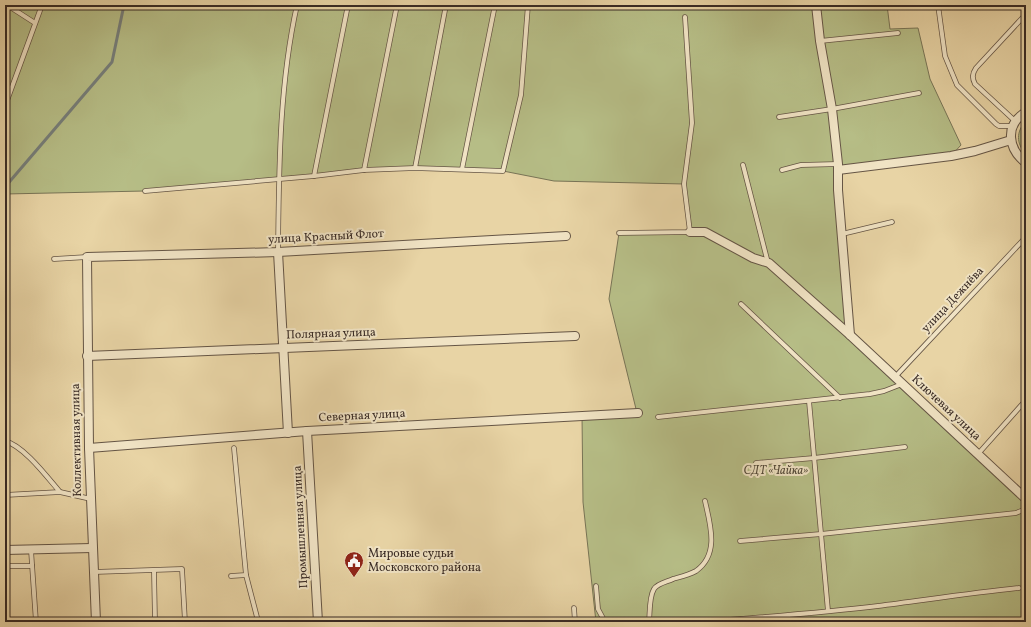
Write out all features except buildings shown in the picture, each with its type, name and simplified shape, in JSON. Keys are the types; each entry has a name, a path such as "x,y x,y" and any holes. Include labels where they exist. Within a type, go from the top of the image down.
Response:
{"street":[{"path":"816,5 820,42 832,109 838,167 850,335"},
{"path":"1026,112 1014,124 1011,140 1013,149 1019,158 1026,163"},
{"path":"838,167 951,156 975,152 1011,140"},
{"path":"690,232 705,232 753,258 769,263"},
{"name":"улица Красный Флот","path":"87,257 278,252 566,236"},
{"path":"278,252 288,433"},
{"name":"Коллективная улица","path":"87,257 89,448 96,622"},
{"name":"Ключевая улица","path":"769,263 850,335 1026,499"},
{"name":"Полярная улица","path":"87,356 575,336"},
{"name":"Северная улица","path":"89,448 307,431 638,413"},
{"name":"Промышленная улица","path":"307,431 318,622"},
{"path":"5,550 92,548"}],"lane":[{"path":"7,5 35,23"},
{"path":"5,106 42,5"},
{"path":"278,252 279,179 283,92 290,38 297,5"},
{"path":"314,176 348,5"},
{"path":"364,170 397,5"},
{"path":"415,168 446,5"},
{"path":"462,169 494,5"},
{"path":"145,191 364,170 415,168 503,171 521,95 528,5"},
{"path":"938,5 945,56 957,85 996,124 999,126 1014,124"},
{"path":"1014,124 975,84 972,79 976,68 1026,14"},
{"path":"619,233 690,232 684,184 692,123 685,18"},
{"path":"820,42 898,33"},
{"path":"779,117 919,93"},
{"path":"743,164 769,263"},
{"path":"782,170 801,164 838,167"},
{"path":"842,234 892,222"},
{"name":"улица Дежнёва","path":"895,377 1026,237"},
{"path":"54,259 87,257"},
{"path":"741,304 840,398"},
{"path":"658,417 840,398 877,392 902,384"},
{"path":"978,454 1026,400"},
{"path":"809,401 828,611"},
{"path":"5,441 22,449 60,492"},
{"path":"756,463 814,458 905,447"},
{"path":"234,448 246,575 258,621 277,622"},
{"path":"5,495 60,492 91,499"},
{"path":"649,622 654,588 660,584 694,572 703,564 710,551 712,541 711,530 705,501"},
{"path":"740,541 821,534 1016,512 1026,509"},
{"path":"31,550 36,622"},
{"path":"5,566 32,566"},
{"path":"94,572 182,569 185,622"},
{"path":"154,571 155,622"},
{"path":"231,576 246,575"},
{"path":"596,586 598,609 605,622"},
{"path":"705,622 877,606 1019,588"},
{"path":"574,608 575,622"}],"green space":[{"name":"СДТ «Чайка»","path":"5,5 887,5 890,29 918,28 930,79 961,145 951,156 838,170 850,335 1026,499 1026,622 596,622 583,502 582,416 637,413 609,299 619,233 690,232 684,184 554,181 503,171 462,169 364,170 145,191 5,194"},
{"path":"1026,121 1026,154 1020,146 1018,138 1020,129"}],"waterway":[{"path":"5,187 112,62 124,5"}],"place":[{"name":"Мировые судьи Московского района","path":"354,578"}]}
